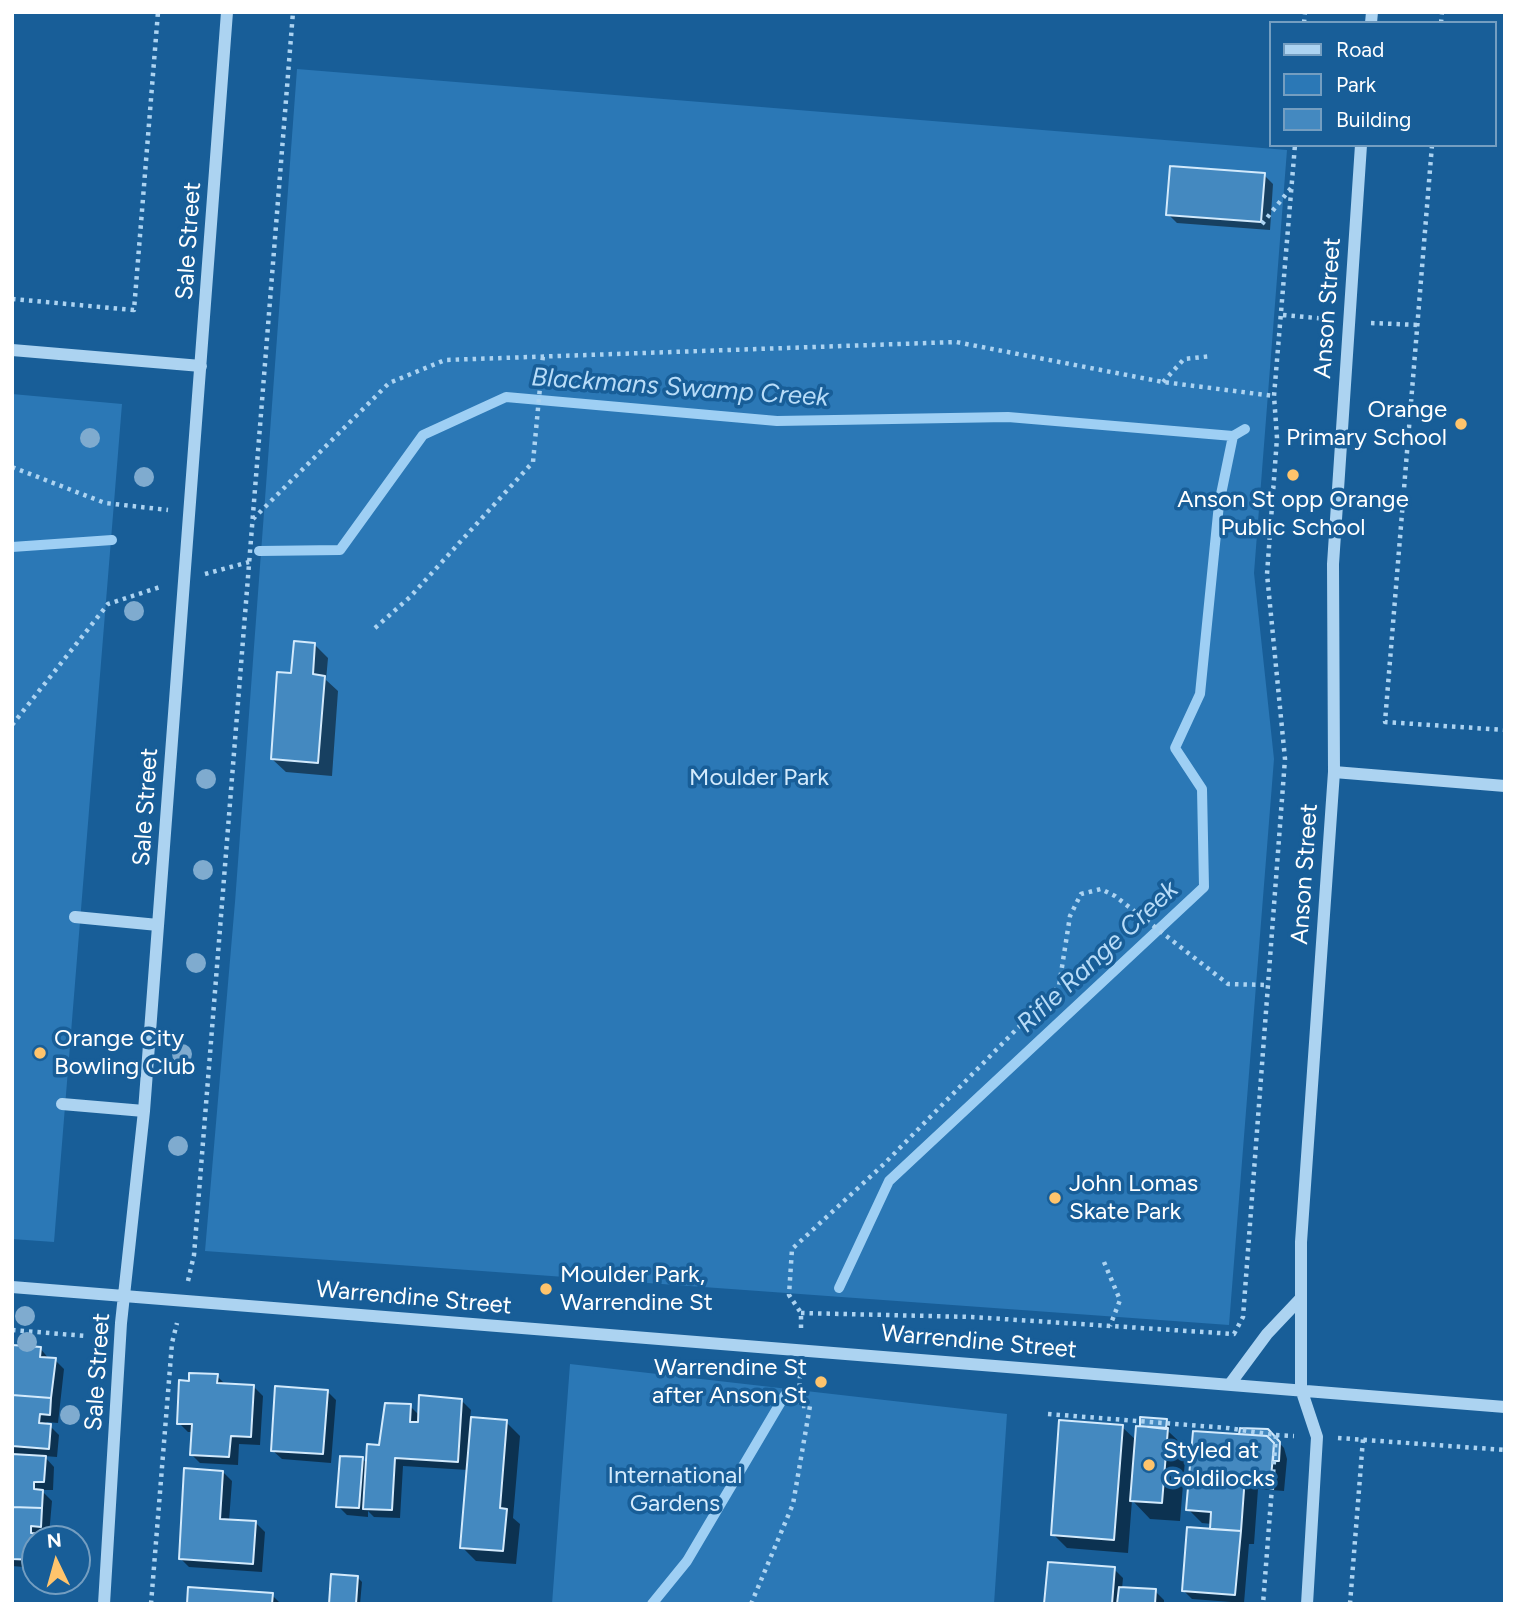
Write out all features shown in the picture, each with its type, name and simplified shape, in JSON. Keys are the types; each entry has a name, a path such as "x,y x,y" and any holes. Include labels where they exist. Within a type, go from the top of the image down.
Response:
{"street":[{"name":"Sale Street","path":"104,1604 124,1295 144,1111 227,12"},
{"name":"Anson Street","path":"1307,1604 1317,1437 1301,1389 1301,1242 1334,772 1333,565 1362,147"},
{"path":"12,350 201,366"},
{"path":"1334,772 1505,786"},
{"path":"75,917 158,925"},
{"path":"61,1104 144,1111"},
{"name":"Warrendine Street","path":"12,1287 800,1348 1505,1407"},
{"path":"1230,1384 1268,1334 1301,1298"}],"path":[{"path":"12,299 134,310 158,12"},
{"path":"151,1604 172,1343 194,1255 292,12"},
{"path":"802,1313 972,1317 1234,1334 1243,1317 1285,759 1267,573 1277,438 1274,397 1295,147"},
{"path":"1432,147 1385,722 1505,730"},
{"path":"1262,224 1292,187"},
{"path":"252,520 389,383 445,360 542,355 698,353 956,341 1163,382 1274,397"},
{"path":"375,628 410,597 533,462 542,355"},
{"path":"1163,382 1184,359 1212,356"},
{"path":"12,467 105,503 190,512"},
{"path":"12,725 108,604 184,579 249,562"},
{"path":"751,1604 793,1504 810,1406 799,1406 802,1313 789,1295 792,1250 884,1164 1059,986 1070,916 1081,894 1101,889 1115,896 1228,984 1268,985"},
{"path":"1104,1262 1121,1300 1110,1326"},
{"path":"12,1330 86,1336"},
{"path":"1048,1414 1227,1428 1276,1435 1505,1450"},
{"path":"1263,1604 1276,1435"},
{"path":"1350,1604 1363,1439"}],"green space":[{"name":"Moulder Park","path":"297,69 1287,150 1254,573 1274,759 1229,1325 205,1251 235,902"},
{"path":"12,394 122,404 54,1242 12,1239"},
{"name":"International Gardens","path":"570,1364 1007,1414 994,1604 552,1604"}],"building":[{"path":"1170,166 1265,173 1261,222 1166,215"},
{"path":"294,641 315,643 313,674 325,676 318,763 271,759 277,672 291,673"},
{"path":"12,1345 41,1347 40,1357 56,1358 51,1398 12,1395"},
{"path":"189,1373 218,1374 217,1383 254,1385 251,1437 231,1436 229,1457 190,1455 192,1424 177,1424 179,1380 189,1381"},
{"path":"275,1386 328,1390 323,1454 271,1451"},
{"path":"12,1395 51,1398 50,1415 40,1414 39,1423 51,1424 49,1449 12,1446"},
{"path":"419,1395 462,1399 458,1462 395,1458 392,1510 363,1509 367,1444 379,1445 385,1403 411,1404 410,1422 418,1422"},
{"path":"471,1417 507,1420 500,1508 507,1509 503,1551 460,1548"},
{"path":"1140,1417 1167,1419 1166,1429 1140,1426"},
{"path":"1059,1420 1123,1425 1114,1540 1051,1535"},
{"name":"Styled at Goldilocks","path":"1136,1426 1168,1428 1162,1503 1130,1501"},
{"path":"1240,1428 1268,1429 1280,1442 1279,1461 1273,1461 1274,1443 1267,1436 1239,1434"},
{"path":"1193,1431 1267,1436 1274,1443 1271,1478 1245,1476 1241,1531 1210,1529 1211,1512 1186,1510"},
{"path":"12,1454 46,1456 44,1482 34,1482 34,1489 43,1490 42,1508 12,1507"},
{"path":"340,1456 363,1457 359,1508 336,1507"},
{"path":"184,1468 223,1471 220,1519 256,1521 253,1564 179,1559"},
{"path":"12,1507 42,1508 41,1525 21,1525 21,1559 12,1559"},
{"path":"1187,1527 1241,1531 1235,1595 1182,1591"},
{"path":"1048,1562 1115,1567 1112,1604 1044,1604"},
{"path":"331,1574 358,1576 356,1604 329,1604"},
{"path":"188,1587 273,1593 272,1604 187,1604"},
{"path":"1119,1587 1156,1589 1155,1604 1117,1604"}],"waterway":[{"name":"Blackmans Swamp Creek","path":"259,551 340,550 423,435 506,397 777,421 1008,417 1233,436 1245,429"},
{"name":"Rifle Range Creek","path":"839,1288 889,1181 1204,887 1202,789 1175,748 1200,694 1219,504 1233,436"},
{"name":"Blackmans Swamp Creek","path":"12,547 112,540"},
{"name":"Rifle Range Creek","path":"652,1604 687,1561 785,1395"}],"place":[{"name":"Orange Primary School","path":"1461,424"},
{"name":"Anson St opp Orange Public School","path":"1293,475"},
{"name":"Orange City Bowling Club","path":"40,1053"},
{"name":"John Lomas Skate Park","path":"1055,1198"},
{"name":"Moulder Park, Warrendine St","path":"546,1289"},
{"name":"Warrendine St after Anson St","path":"821,1382"},
{"name":"Styled at Goldilocks","path":"1149,1465"}]}
